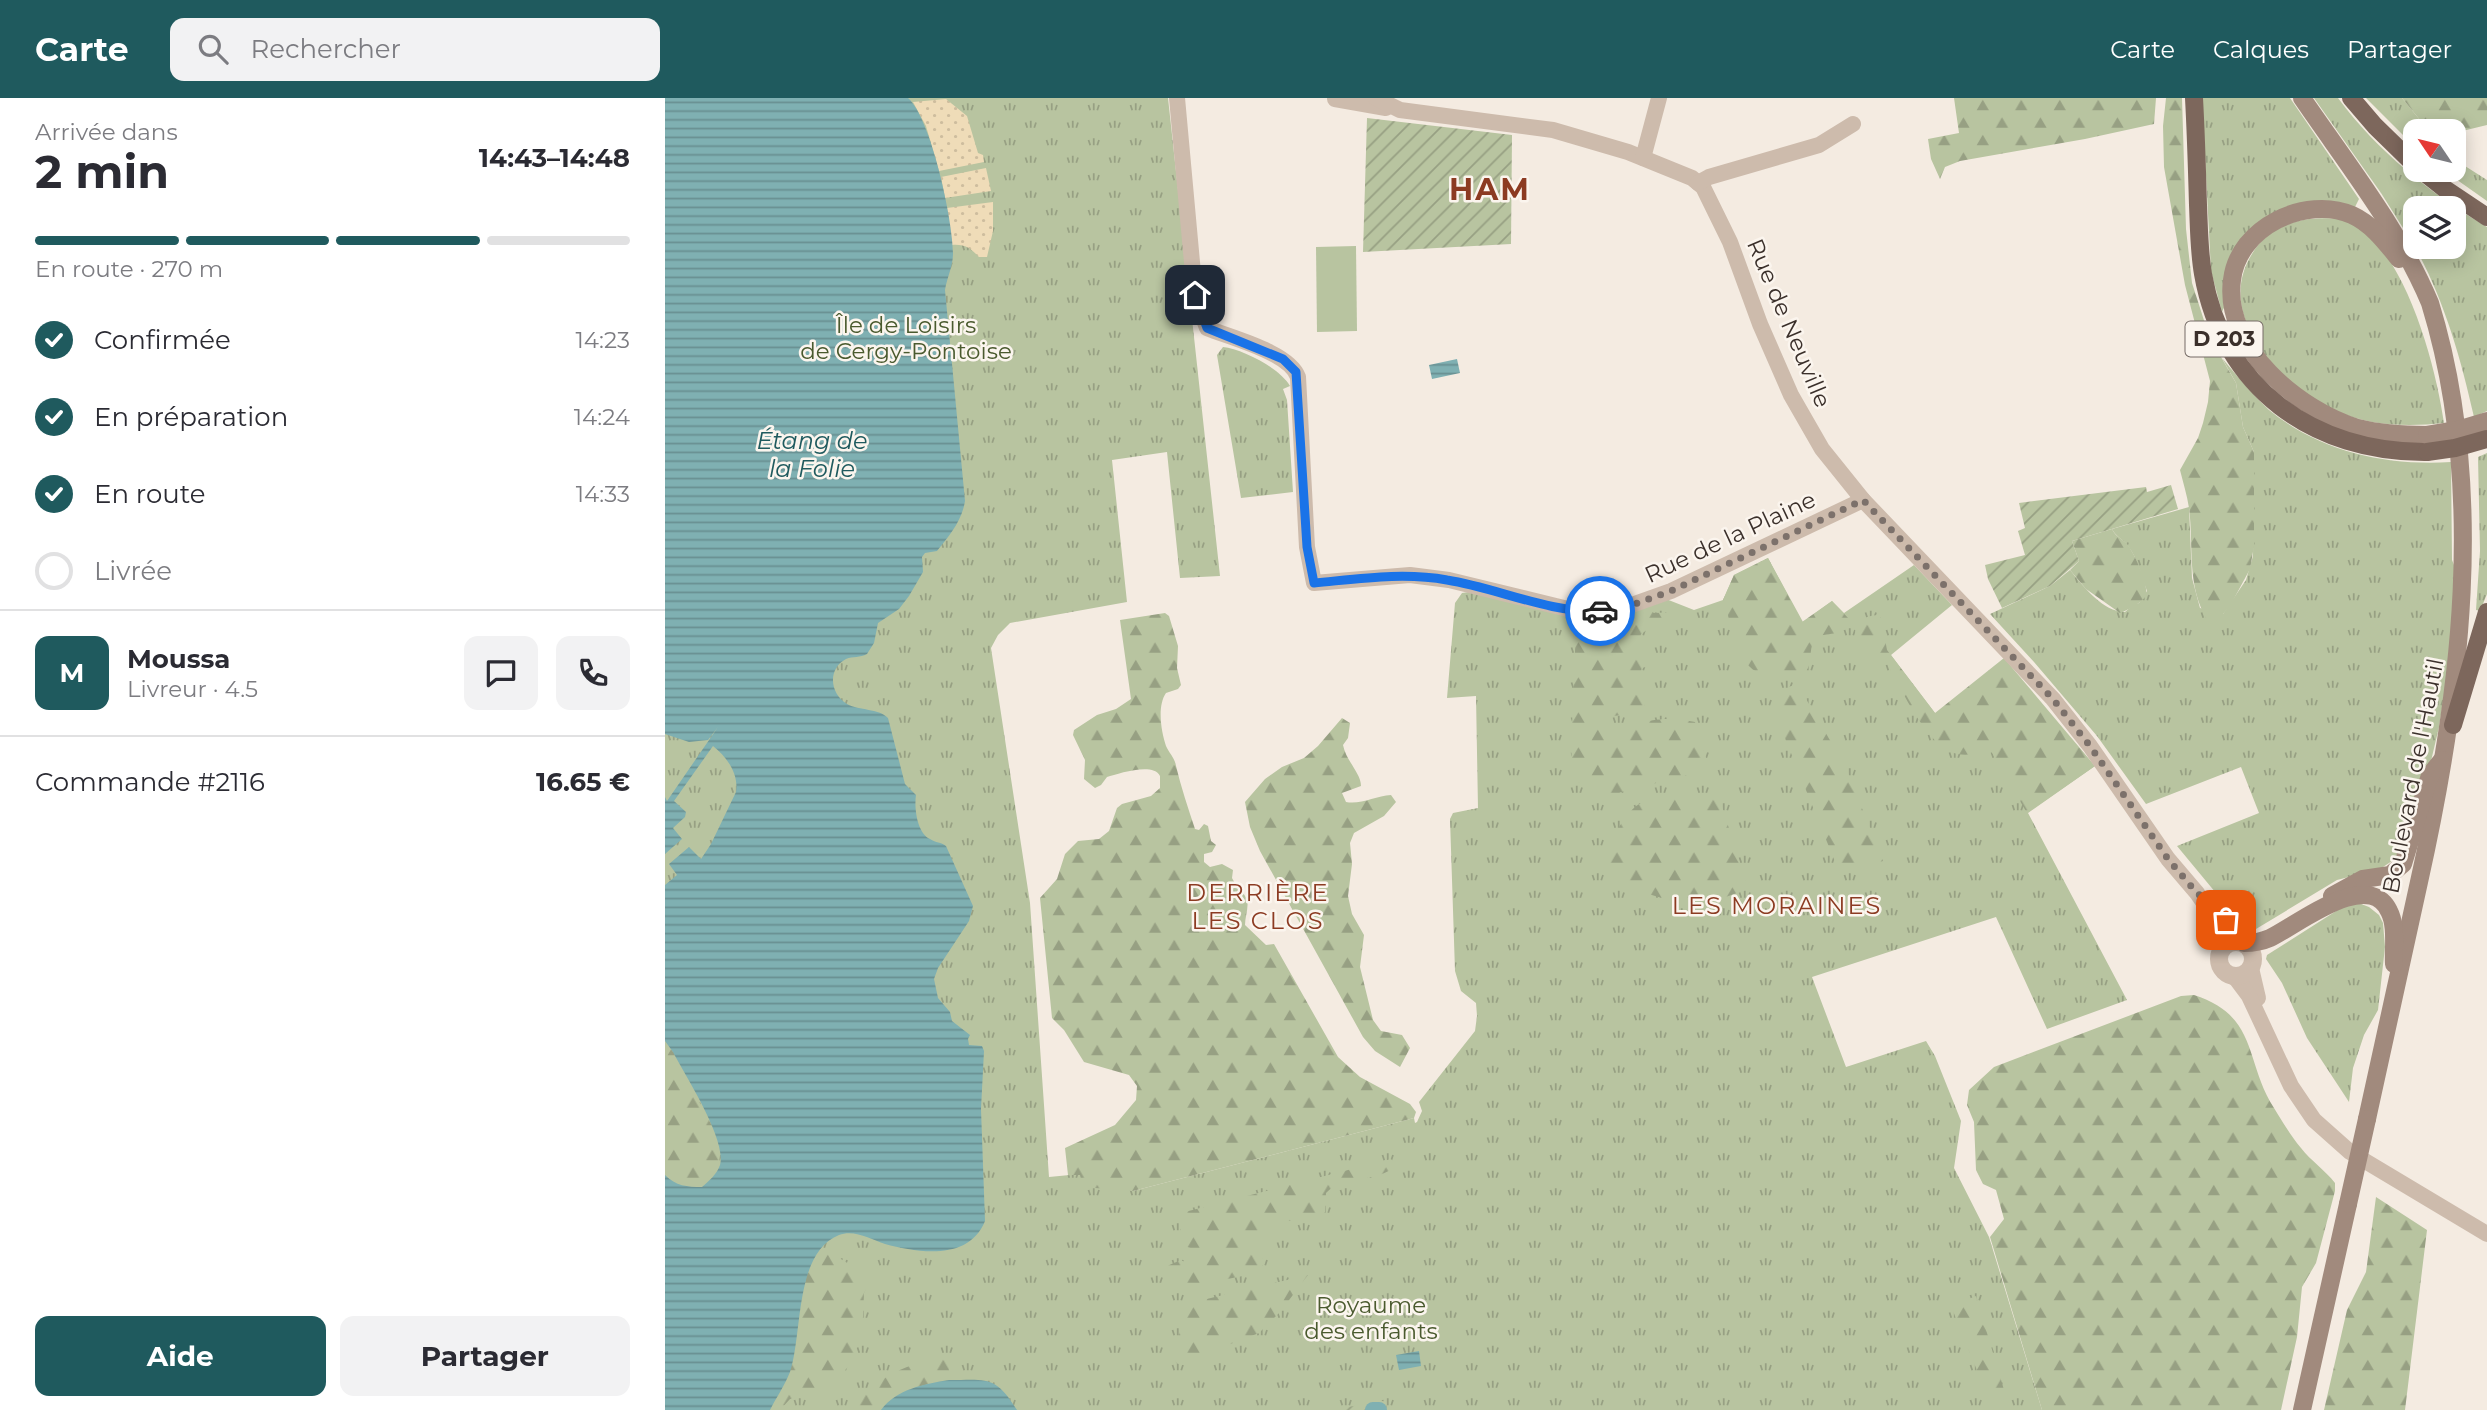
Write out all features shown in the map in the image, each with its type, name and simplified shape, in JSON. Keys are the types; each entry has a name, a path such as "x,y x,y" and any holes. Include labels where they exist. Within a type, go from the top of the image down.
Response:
{"main road":[{"name":"D 203","path":"2194,98 2202,270 2213,313 2233,355 2261,390 2299,420 2337,438 2395,452 2427,444 2457,430 2487,421"},
{"name":"Boulevard de l'Hautil","path":"2302,98 2391,228 2431,305 2455,379 2470,480 2470,544 2465,622 2453,725 2302,1410"},
{"path":"2351,98 2403,153"},
{"path":"2436,182 2487,217"},
{"name":"D 203","path":"2431,305 2404,265 2372,228 2354,216 2334,211 2300,212 2271,224 2255,236 2242,251 2231,281 2232,304 2245,340 2260,362 2289,391 2327,415 2358,428 2455,449 2487,439"},
{"path":"2453,725 2487,612"},
{"path":"2248,952 2255,943 2274,936 2305,917 2351,884 2363,879 2390,875 2403,864 2431,775 2448,751"},
{"path":"2305,917 2356,895 2374,896 2382,902 2389,909 2392,921 2395,988"}],"street":[{"name":"Rue de la Plaine","path":"1177,98 1195,295 1207,328 1283,359 1298,377 1307,547 1314,583 1410,575 1450,580 1568,609 1604,611 1626,607 1700,579 1863,500"},
{"path":"1333,98 1400,110 1553,130 1643,158 1698,183 1709,177 1819,145 1853,124"},
{"path":"1376,98 1400,110"},
{"path":"1643,158 1659,98"},
{"name":"Rue de Neuville","path":"1698,183 1707,194 1730,242 1791,395 1822,449 1863,500 2053,699 2090,746 2168,859 2197,893 2221,929 2221,951"},
{"name":"Rue de Neuville","path":"2197,893 2219,910 2248,952"},
{"path":"2248,952 2231,942 2221,951 2221,967 2243,986 2303,1105 2331,1136 2350,1152 2487,1234"},
{"path":"2234,976 2244,974 2248,952"},
{"path":"2248,952 2252,980 2274,1050"}],"green space":[{"name":"Île de Loisirs de Cergy-Pontoise","path":"665,98 1168,98 1220,576 1180,578 1167,452 1112,460 1127,602 1010,623 998,635 991,648 1030,903 1049,1177 1080,1174 1133,1191 1414,1118 1415,1123 1417,1122 1422,1111 1419,1102 1475,1031 1477,1016 1476,1003 1461,991 1455,971 1450,819 1453,813 1478,808 1476,696 1447,698 1455,603 1462,593 1469,592 1547,609 1666,599 1694,610 1723,600 1734,575 1768,558 1803,622 1832,601 1844,613 1914,565 1952,605 1891,655 1935,713 2095,766 2028,813 2127,1000 2047,1029 1996,917 1812,977 1846,1067 1926,1041 1935,1056 1961,1121 1954,1168 1989,1237 2042,1410 665,1410"},
{"path":"1954,98 2156,98 2154,124 1960,161 1945,167 1940,179 1931,159 1928,139 1959,133"},
{"path":"2166,98 2182,98 2186,229 2192,283 2209,336 2236,383 2243,427 2254,452 2254,546 2250,569 2230,606 2223,614 2208,621 2196,594 2189,508 2180,470 2198,438 2208,402 2210,381 2185,285 2164,167 2163,126"},
{"path":"2202,98 2290,98 2359,199 2355,207 2265,218 2222,312 2211,271"},
{"path":"2314,98 2338,98 2370,136 2403,167 2403,182 2421,182 2440,196 2403,196 2403,228"},
{"path":"2366,98 2402,98 2419,119 2403,119 2403,135"},
{"path":"2402,98 2487,98 2487,125 2466,130 2466,119 2419,119"},
{"path":"1367,118 1512,135 1511,244 1363,252"},
{"path":"2466,167 2487,180 2487,201 2460,182 2466,182"},
{"path":"2466,214 2487,227 2487,411 2474,417 2451,330 2421,259 2466,259"},
{"path":"2309,219 2337,219 2352,223 2371,237 2388,258 2403,284 2426,342 2444,423 2388,424 2360,419 2334,410 2293,384 2274,366 2259,346 2247,324 2241,301 2242,277 2252,254 2269,234 2292,223"},
{"path":"1356,246 1357,331 1317,332 1316,247"},
{"path":"1223,347 1260,360 1290,386 1283,389 1287,400 1293,492 1241,498 1217,355"},
{"path":"2222,358 2269,410 2310,436 2332,446 2379,458 2427,463 2451,462 2452,560 2458,575 2439,727 2404,845 2392,861 2380,869 2337,880 2256,929 2230,910 2177,846 2259,813 2241,767 2146,804 2097,736 1990,614 2050,586 2070,570 2101,603 2125,612 2139,603 2147,591 2131,551 2112,529 2189,507 2192,578 2200,608 2223,614 2246,580 2253,556 2254,452 2243,427 2236,383"},
{"path":"2487,453 2487,594 2480,611 2476,610 2480,551 2478,457"},
{"path":"2171,485 2178,509 2072,541 2079,561 2050,586 2002,608 1988,579 1985,565 2025,555 2018,531 2025,528 2019,503 2146,487 2147,492"},
{"path":"2112,529 2133,554 2146,591 2142,600 2120,613 2086,589 2070,570 2079,561 2072,541"},
{"path":"1768,558 1802,622 1832,601 1849,619 1844,629 1816,637 1808,669 1799,675 1762,673 1749,666 1734,640 1723,600 1734,575"},
{"path":"1644,607 1654,613 1676,612 1676,617 1670,619 1655,618 1648,629 1636,638 1637,646 1655,655 1655,660 1642,668 1641,672 1642,681 1650,693 1641,709 1612,717 1602,727 1606,732 1610,732 1656,720 1695,722 1706,758 1687,775 1614,794 1594,793 1577,781 1571,751 1576,627 1584,618 1590,616"},
{"path":"1165,613 1169,616 1178,646 1177,668 1181,685 1178,689 1166,693 1163,698 1161,726 1195,829 1199,830 1204,824 1208,826 1211,841 1216,845 1212,852 1204,854 1204,862 1210,867 1222,864 1233,870 1232,878 1247,900 1245,925 1266,945 1274,944 1338,1057 1360,1077 1410,1104 1416,1112 1414,1118 1133,1191 1083,1187 1080,1175 1068,1175 1065,1148 1115,1125 1136,1100 1137,1086 1129,1075 1084,1062 1064,1030 1052,1018 1040,898 1057,879 1065,854 1078,841 1099,839 1109,831 1117,808 1122,804 1151,796 1160,788 1160,776 1156,772 1143,769 1107,777 1095,788 1084,779 1085,760 1073,735 1074,730 1097,715 1116,709 1131,699 1120,620"},
{"path":"1877,615 1881,618 1887,650 1935,713 2004,658 2095,766 2027,813 1991,751 1962,755 1946,749 1924,728 1883,657 1873,658 1860,647 1856,640 1856,627 1867,617"},
{"path":"1798,685 1846,768 1883,861 1840,874 1772,706 1775,695"},
{"path":"1342,718 1350,723 1348,738 1343,745 1359,776 1361,786 1342,793 1346,802 1391,795 1396,802 1384,816 1354,833 1350,843 1352,864 1348,896 1352,914 1364,935 1360,967 1373,1020 1381,1031 1402,1035 1410,1048 1400,1067 1375,1051 1363,1037 1260,851 1250,827 1245,802 1265,779 1282,767 1304,758 1318,746"},
{"path":"1703,793 1720,800 1748,889 1695,908 1612,883 1607,870 1609,850 1629,812 1650,800"},
{"path":"2356,902 2379,915 2383,923 2385,947 2378,1010 2364,1035 2353,1068 2349,1102 2307,1038 2282,983 2266,959 2267,955 2344,906"},
{"path":"2194,995 2215,1004 2230,1015 2240,1028 2274,1108 2301,1148 2335,1183 2316,1263 2302,1287 2297,1337 2281,1410 2042,1410 1990,1237 2004,1219 1996,1190 1983,1184 1976,1170 1974,1122 1967,1105 1969,1090 1994,1067 2181,996"},
{"path":"665,1041 717,1139 719,1161 714,1173 702,1187 687,1186 665,1175"},
{"path":"1391,1159 1396,1165 1389,1171 1333,1187 1326,1193 1325,1212 1321,1218 1287,1221 1273,1228 1259,1242 1259,1250 1265,1263 1253,1274 1176,1289 1165,1280 1167,1266 1181,1260 1194,1265 1199,1258 1197,1250 1184,1246 1177,1214"},
{"path":"2376,1197 2427,1230 2405,1410 2324,1410 2347,1310 2366,1272"},
{"path":"822,1247 871,1278 864,1293 863,1317 854,1360 833,1384 824,1390 790,1399 780,1410 770,1410 789,1374 806,1277"},
{"path":"1308,1275 1280,1312 1259,1333 1182,1365 1176,1363 1180,1331 1194,1302"},
{"path":"1976,1296 2010,1410 1993,1410 1951,1306"},
{"path":"949,1355 949,1380 903,1393 881,1410 850,1410 870,1389 893,1373 920,1362"},
{"path":"1386,1402 1387,1410 1342,1410 1342,1408"}],"sand":[{"path":"946,99 967,116 978,153 983,155 984,162 939,171 926,126 913,102"},
{"path":"986,168 991,191 945,198 941,177"},
{"path":"993,202 993,231 987,257 979,257 964,246 952,245 947,208"}],"water":[{"name":"Étang de la Folie","path":"665,98 908,98 917,109 932,147 945,195 952,238 953,258 945,290 965,501 954,528 937,551 925,553 922,557 923,572 909,596 899,609 878,623 874,643 867,654 840,663 833,675 833,682 837,694 847,704 888,718 905,784 916,795 919,826 926,836 946,846 973,906 969,921 938,968 934,979 938,998 950,1012 952,1021 970,1035 969,1045 982,1046 984,1051 981,1109 985,1221 978,1234 967,1243 942,1251 913,1250 851,1233 839,1235 825,1244 814,1259 807,1276 790,1372 770,1410 665,1410 665,1175 682,1185 702,1187 719,1168 721,1154 704,1108 665,1041 665,885 677,875 669,864 689,847 701,859 736,792 736,779 731,766 713,746 674,801 686,812 685,817 673,828 682,839 665,854 665,797 667,801 718,727 708,740 689,742 665,734"},
{"path":"1457,359 1460,373 1432,379 1429,365"},
{"path":"1419,1351 1421,1366 1399,1370 1396,1355"},
{"path":"949,1380 982,1380 996,1385 1017,1410 881,1410 903,1392"}],"waterway":[{"path":"1373,1410 1379,1410"}],"way so far":[{"path":"1600,611 1648,600 1700,579 1863,500 2053,699 2090,746 2168,859 2197,893 2219,910 2226,920"}],"district":[{"name":"HAM","path":"1490,190"},
{"name":"LES MORAINES","path":"1777,906"},
{"name":"DERRIÈRE LES CLOS","path":"1258,907"}],"route":[{"path":"1195,295 1207,328 1283,359 1296,372 1307,547 1314,583 1410,575 1450,580 1568,609 1600,611"}],"park label":[{"name":"Royaume des enfants","path":"1371,1318"}]}
